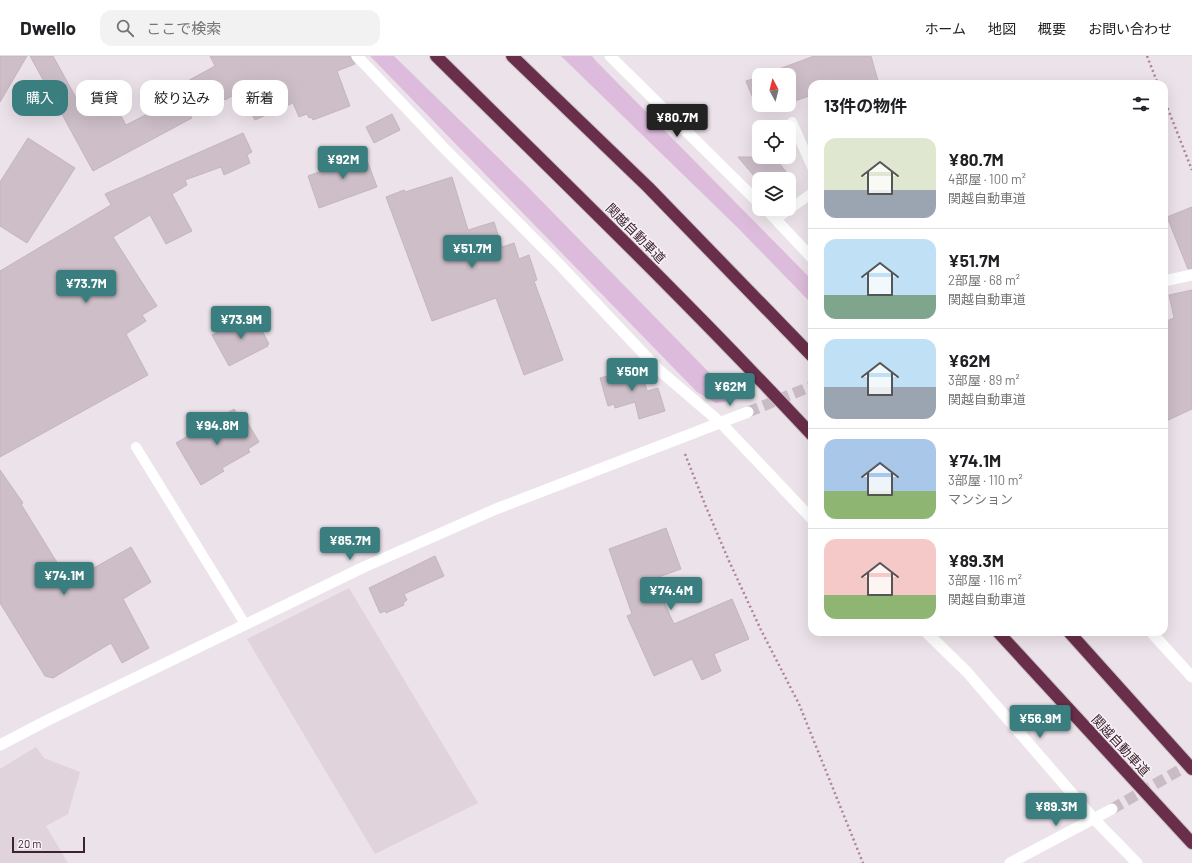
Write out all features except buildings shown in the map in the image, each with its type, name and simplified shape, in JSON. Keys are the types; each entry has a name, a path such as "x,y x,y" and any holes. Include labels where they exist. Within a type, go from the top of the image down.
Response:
{"highway":[{"name":"関越自動車道","path":"436,56 610,227 754,372 808,431"},
{"path":"512,56 648,187 808,352"},
{"name":"関越自動車道","path":"1002,636 1192,842"},
{"path":"1073,636 1192,768"}],"street":[{"path":"357,56 443,148 559,264 659,370 721,423 808,515"},
{"path":"610,56 752,196"},
{"path":"773,216 808,254"},
{"path":"1168,280 1192,275"},
{"path":"0,745 46,721 364,567 496,509 748,412"},
{"path":"930,636 967,672 1095,820 1137,863"},
{"path":"1155,636 1192,677"},
{"path":"1010,863 1095,820 1112,809"}],"lane":[{"path":"796,131 808,158"},
{"path":"776,219 808,197"},
{"path":"136,447 245,624"}],"path":[{"path":"1147,56 1156,80"},
{"path":"1168,109 1192,170"},
{"path":"680,439 706,507 729,561 761,630 799,704 863,863"}],"shaded area":[{"path":"370,56 394,56 526,185 736,400 716,403 697,392"},
{"path":"561,56 592,56 808,276 808,300 738,228"},
{"path":"349,588 478,803 375,854 247,639"},
{"path":"36,747 44,758 80,772 68,814 46,826 68,863 0,863 0,769"}],"tunnel":[{"path":"748,412 808,388"},
{"path":"1112,809 1192,763"}]}
